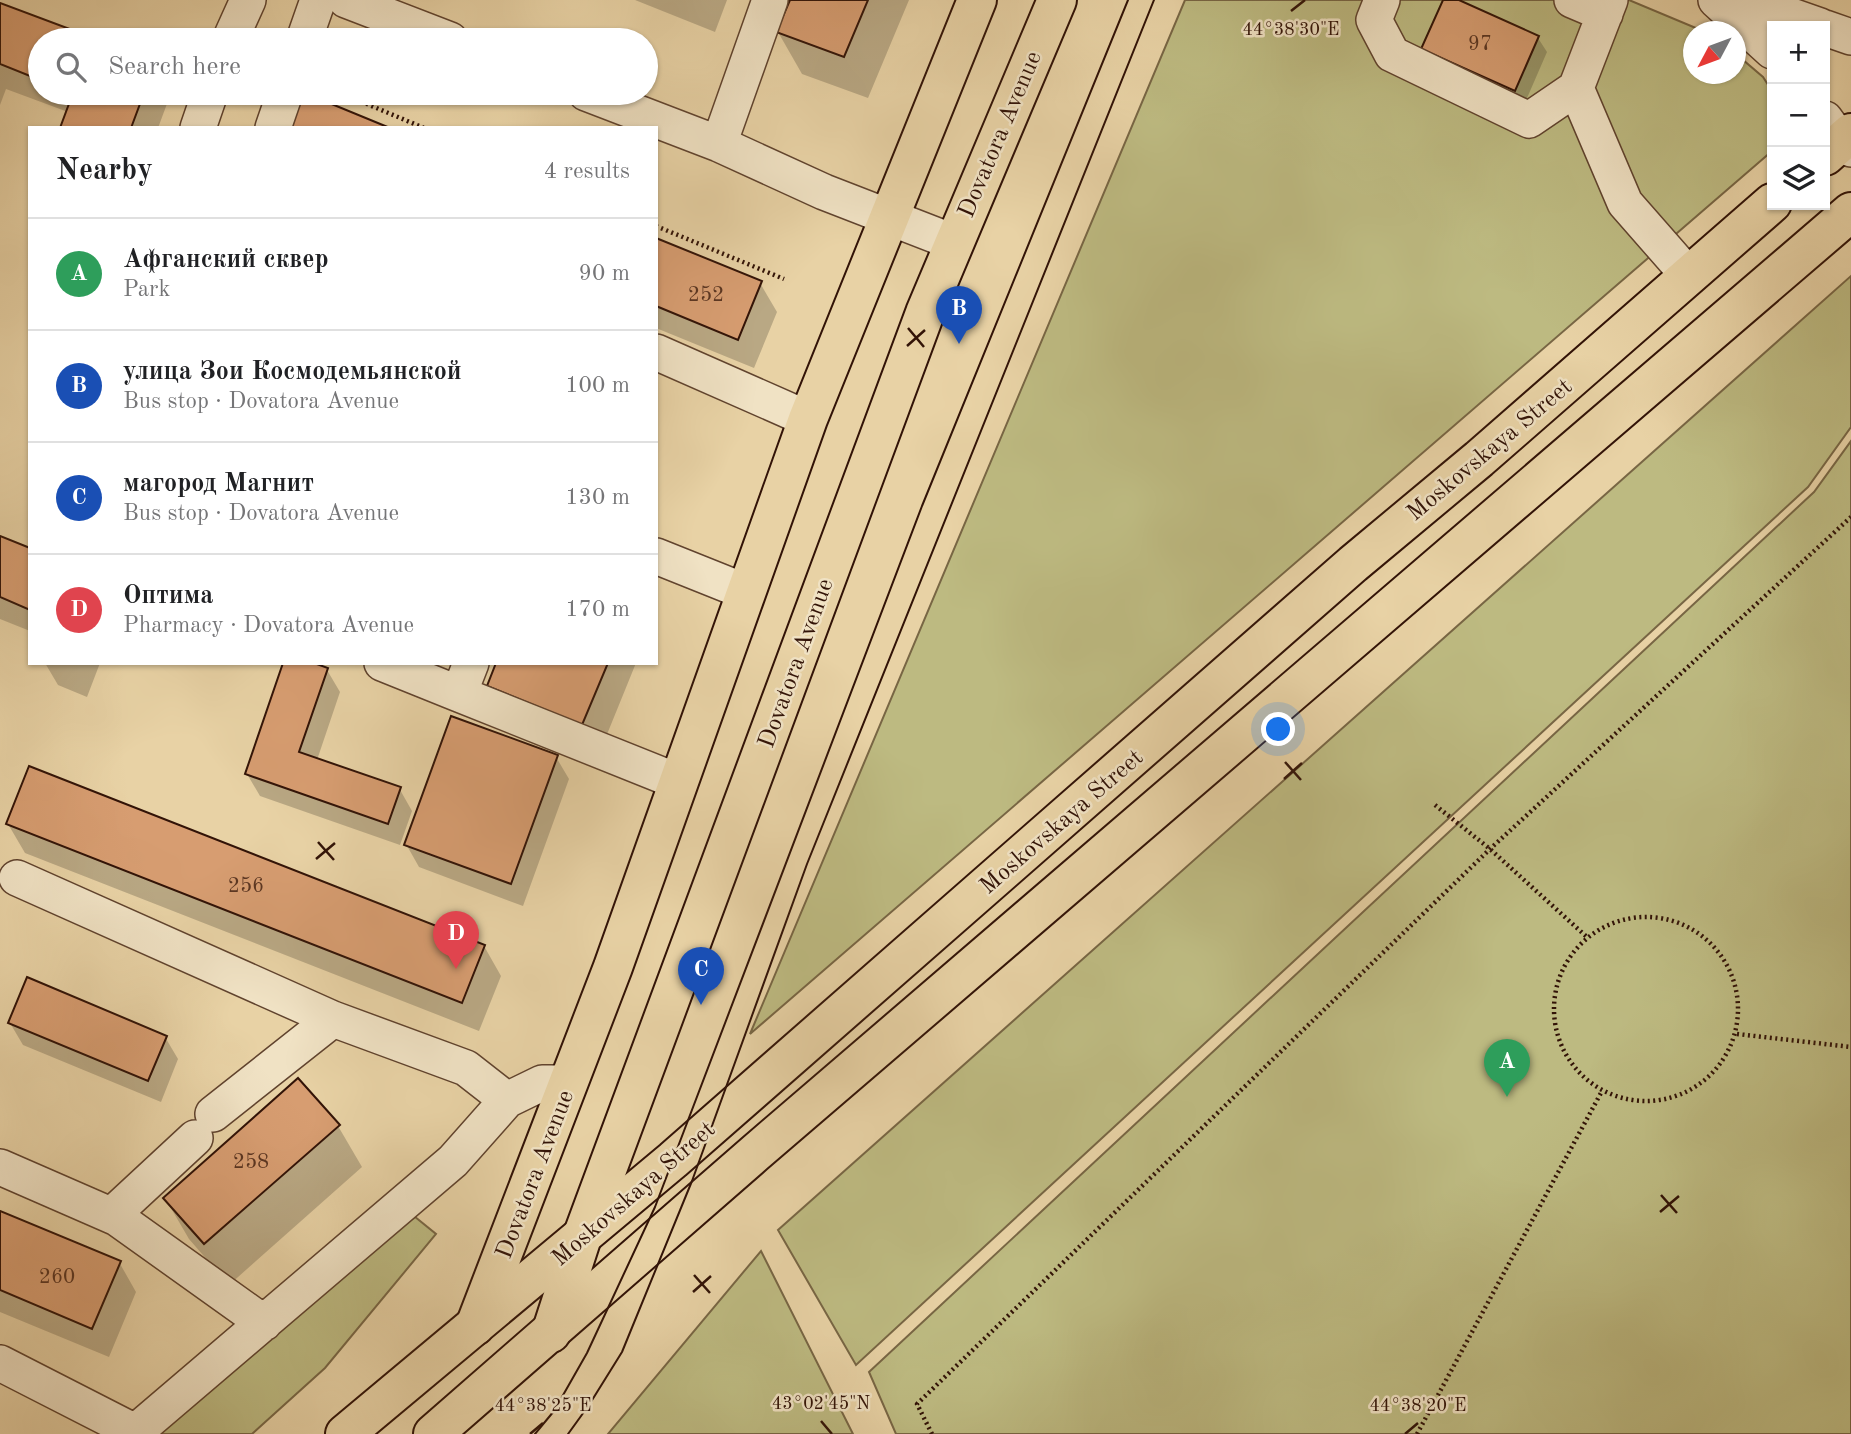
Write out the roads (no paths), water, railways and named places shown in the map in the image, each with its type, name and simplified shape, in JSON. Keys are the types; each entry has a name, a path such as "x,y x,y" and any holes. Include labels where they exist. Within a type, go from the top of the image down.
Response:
{"main road":[{"name":"Dovatora Avenue","path":"475,1326 569,1083 808,419 977,0"},
{"name":"Dovatora Avenue","path":"551,1333 582,1237 953,242 1057,0"},
{"name":"Moskovskaya Street","path":"345,1434 582,1237 1342,573 1479,458 1767,206"},
{"name":"Moskovskaya Street","path":"434,1434 724,1180 1851,212"},
{"path":"399,1389 434,1434"}],"street":[{"path":"235,28 248,0"},
{"path":"308,28 318,0"},
{"path":"346,0 419,28"},
{"path":"719,144 770,0"},
{"path":"1382,0 1374,20 1392,54 1529,120 1576,88 1607,7 1572,0"},
{"path":"1716,0 1767,46"},
{"path":"1756,2 1807,21"},
{"path":"1830,30 1851,37"},
{"path":"1576,88 1625,203 1689,276"},
{"path":"199,126 207,105"},
{"path":"274,126 281,105"},
{"path":"617,105 719,144 824,192 953,242"},
{"path":"658,353 808,419"},
{"path":"658,557 746,592"},
{"path":"392,665 465,679 679,782"},
{"path":"18,878 333,1019 466,1068 507,1100"},
{"path":"112,1215 204,1126 333,1019"},
{"path":"0,1363 134,1433 453,1161 507,1100 542,1083 569,1083"},
{"path":"0,1167 112,1215 264,1323"}],"tram line":[{"path":"535,1434 554,1411 587,1353 655,1207 922,506 1128,0"},
{"path":"568,1434 622,1352 692,1181 807,864 1154,0"}],"place":[{"name":"улица Зои Космодемьянской","path":"959,344"},
{"name":"Оптима","path":"456,969"},
{"name":"магород Магнит","path":"701,1005"},
{"name":"Афганский сквер","path":"1507,1097"}]}
